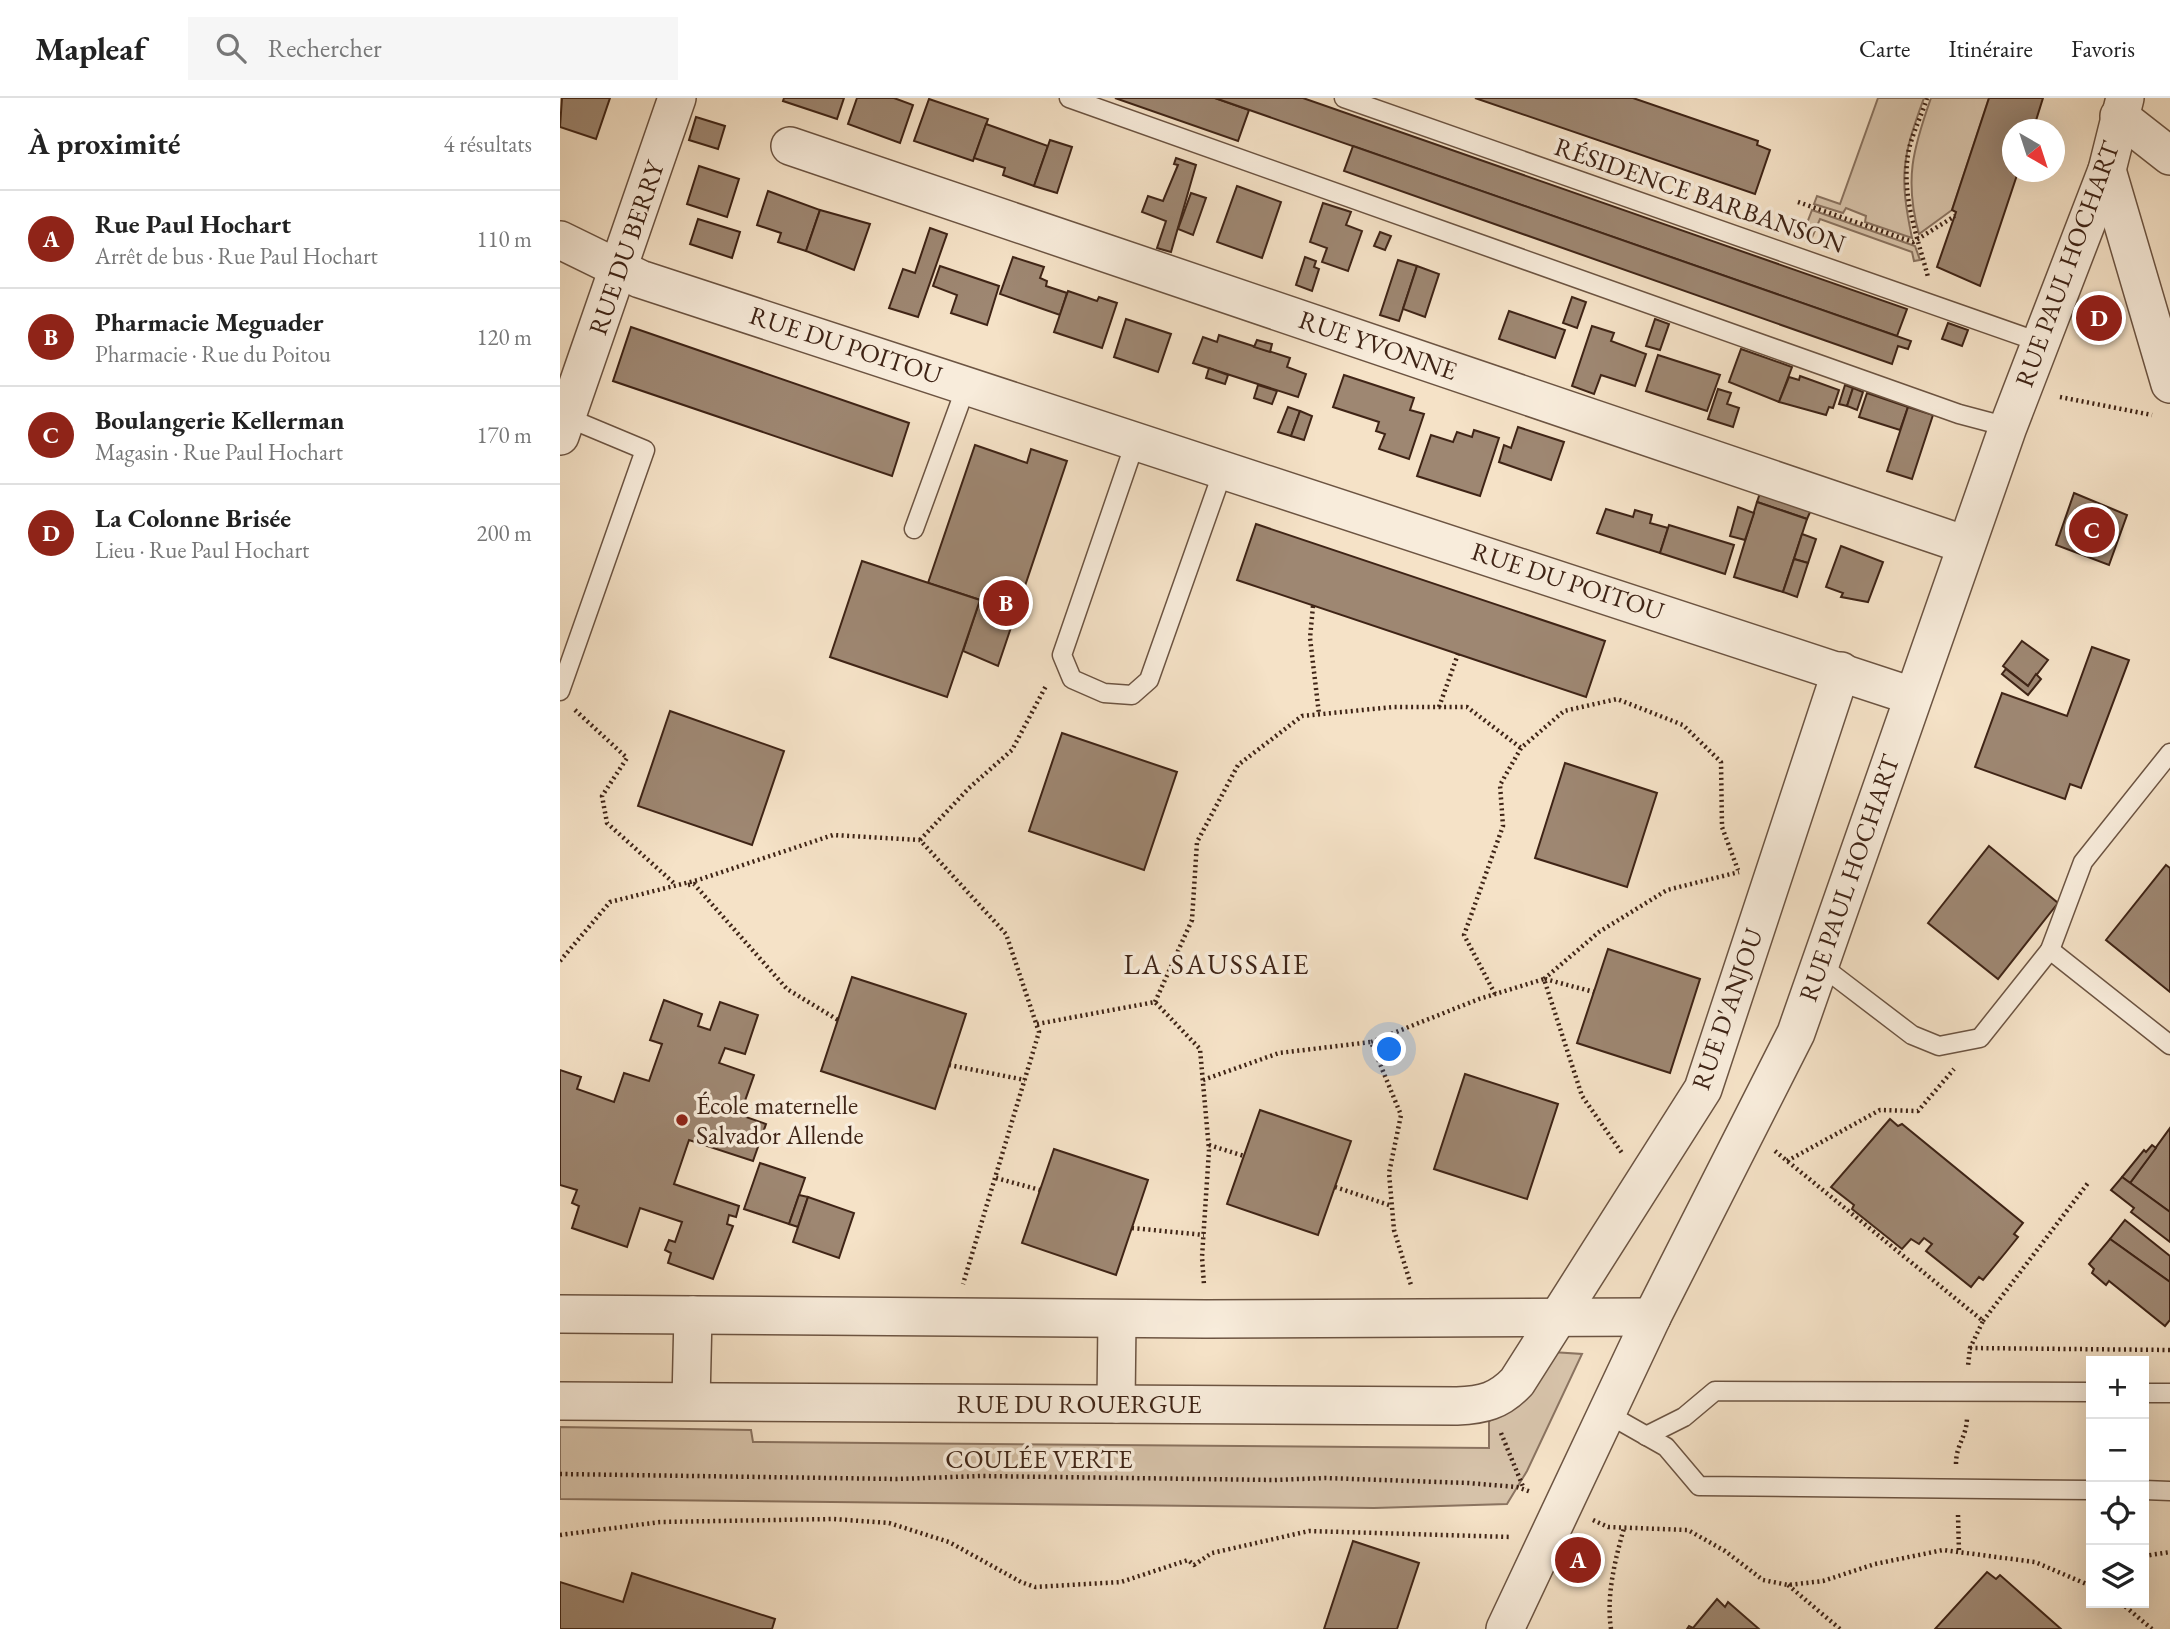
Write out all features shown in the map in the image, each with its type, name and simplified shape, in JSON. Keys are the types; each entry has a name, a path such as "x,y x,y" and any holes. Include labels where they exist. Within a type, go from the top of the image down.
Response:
{"street":[{"name":"RUE DU BERRY","path":"563,427 583,379 617,268 677,98"},
{"name":"RUE PAUL HOCHART","path":"1505,1629 1652,1317 1796,1033 2008,427 2107,170 2122,107"},
{"path":"2122,107 2170,156"},
{"name":"RUE YVONNE","path":"790,146 1966,545"},
{"path":"2107,170 2164,400"},
{"name":"RUE DU POITOU","path":"560,240 640,279 1224,468 1912,696"},
{"name":"RUE D'ANJOU","path":"1556,1320 1703,1089 1841,671"},
{"path":"560,1314 1117,1319 1556,1320 1652,1317"},
{"path":"691,1401 692,1315"},
{"path":"1116,1404 1117,1319"},
{"path":"1488,1403 1502,1397 1517,1382 1556,1320"},
{"name":"RUE DU ROUERGUE","path":"560,1401 1457,1406 1488,1403"}],"lane":[{"path":"1069,98 1946,409 2008,427"},
{"name":"RÉSIDENCE BARBANSON","path":"1344,98 2039,342"},
{"path":"914,529 967,384"},
{"path":"563,427 645,450 565,698"},
{"path":"1136,440 1062,655 1072,679 1104,693 1132,695 1149,680 1224,468"},
{"path":"1819,964 1912,1035 1939,1046 1980,1038 2050,950 2083,862 2170,752"},
{"path":"2050,950 2170,1044"},
{"path":"1646,1436 1684,1417 1715,1391 2086,1392"},
{"path":"2149,1393 2170,1393"},
{"path":"1606,1413 1666,1447 1699,1486 2086,1490"},
{"path":"2149,1490 2170,1491"}],"path":[{"path":"1927,98 1910,148 1907,170 1912,220 1931,289 1927,303"},
{"path":"1798,202 1917,241"},
{"path":"1917,241 1955,216"},
{"path":"2060,397 2164,400"},
{"path":"1313,606 1310,638 1319,715"},
{"path":"1439,707 1458,654"},
{"path":"920,840 970,788 1012,750 1062,655"},
{"path":"565,698 627,758 602,796 607,823 676,885 694,884 787,989 838,1020"},
{"path":"1495,995 1464,936 1503,826 1500,785 1521,748 1564,712 1617,699 1683,725 1721,762 1722,827 1738,872"},
{"path":"1155,1002 1192,920 1197,842 1238,765 1302,716 1467,707 1521,748"},
{"path":"560,961 610,902 676,885 833,835 920,840 1006,934 1040,1032 953,1317"},
{"path":"1203,1080 1279,1053 1371,1042 1544,979 1599,932 1667,890 1738,872 1775,867"},
{"path":"1544,979 1582,1096 1644,1184"},
{"path":"1544,979 1594,992"},
{"path":"1037,1024 1155,1002"},
{"path":"1155,1002 1200,1049 1209,1145 1204,1236 1206,1319"},
{"path":"1787,1161 1881,1110 1918,1111 1980,1038"},
{"path":"1371,1042 1401,1115 1389,1173 1394,1230 1422,1319"},
{"path":"949,1065 1025,1080"},
{"path":"1748,1128 1983,1321"},
{"path":"1209,1145 1244,1156"},
{"path":"996,1178 1040,1190"},
{"path":"1959,1552 1956,1450 1967,1434 1970,1348 1983,1321 2088,1183"},
{"path":"1335,1187 1392,1206"},
{"path":"1132,1228 1204,1236"},
{"path":"1970,1348 2170,1350"},
{"path":"1488,1403 1524,1489"},
{"name":"COULÉE VERTE","path":"560,1474 897,1479 980,1476 1275,1480 1325,1478 1517,1487"},
{"path":"1564,1504 1608,1527 1688,1530 1726,1550 1763,1580 1788,1585 1823,1581 1875,1564 1943,1550 2035,1562 2086,1584"},
{"path":"560,1535 660,1522 833,1519 889,1523 949,1542 1021,1582 1052,1587 1138,1579 1179,1562 1188,1560 1194,1565 1212,1553 1309,1531 1514,1537"},
{"path":"1611,1629 1609,1613 1623,1528"},
{"path":"2149,1555 2170,1552"},
{"path":"1788,1585 1840,1629"},
{"path":"2127,1608 2152,1629"}],"shaded area":[{"path":"1878,98 1924,98 1911,136 1905,167 1905,198 1912,238 1865,222 1866,216 1846,208 1843,213 1814,204 1817,196 1840,204"},
{"path":"1931,98 1989,98 1952,210 1919,234 1914,215 1911,181 1915,149"},
{"path":"1812,210 1915,246 1920,260 1914,261 1912,252 1820,219 1810,242 1801,239"},
{"path":"1552,1352 1582,1354 1527,1471 1507,1504 1374,1508 560,1499 560,1427 751,1430 753,1442 1489,1448 1489,1421 1500,1416 1518,1401"}],"building":[{"path":"562,98 610,98 596,139 560,127"},
{"path":"784,98 844,98 837,119 783,101"},
{"path":"857,98 894,98 913,105 900,143 848,124"},
{"path":"1115,98 1215,98 1249,110 1238,141"},
{"path":"1215,98 1303,98 1907,309 1897,336"},
{"path":"1475,98 1633,98 1758,141 1757,145 1770,150 1755,194"},
{"path":"1989,98 2043,98 2036,119 2002,119 2002,182 2015,182 1980,286 1937,267 1956,212 1952,210"},
{"path":"929,99 988,119 973,161 914,141"},
{"path":"696,117 725,126 718,149 689,140"},
{"path":"986,124 1048,146 1034,186 1003,175 1005,168 974,158"},
{"path":"1050,140 1072,147 1057,193 1034,186"},
{"path":"1353,146 1911,341 1908,349 1898,346 1892,364 1344,171"},
{"path":"1176,158 1196,165 1171,252 1157,248 1166,221 1142,212 1148,196 1163,201 1178,165 1174,164"},
{"path":"699,166 739,179 727,217 687,204"},
{"path":"1237,186 1281,202 1262,258 1217,242"},
{"path":"768,191 820,210 806,251 778,242 781,233 757,225"},
{"path":"1191,193 1206,198 1193,235 1178,229"},
{"path":"1323,203 1351,212 1346,225 1362,231 1348,271 1322,262 1327,248 1310,242"},
{"path":"820,210 870,224 854,270 806,251"},
{"path":"698,219 740,232 732,258 690,244"},
{"path":"930,228 947,234 918,317 889,308 903,269 915,273"},
{"path":"1380,232 1391,236 1385,250 1374,246"},
{"path":"1013,257 1044,267 1040,278 1047,281 1046,286 1067,293 1060,315 1000,294"},
{"path":"1305,257 1316,261 1314,267 1319,269 1312,291 1296,285"},
{"path":"1398,260 1417,266 1399,321 1380,315"},
{"path":"940,266 999,286 987,325 951,313 957,295 933,286"},
{"path":"1417,266 1439,274 1425,317 1403,309"},
{"path":"1068,291 1097,301 1099,297 1117,303 1102,348 1054,332"},
{"path":"1572,297 1586,302 1577,328 1563,323"},
{"path":"1509,311 1565,330 1555,358 1499,339"},
{"path":"1126,319 1171,334 1158,372 1114,357"},
{"path":"1655,319 1669,324 1660,350 1646,346"},
{"path":"1948,323 1968,330 1962,346 1942,339"},
{"path":"1592,326 1614,333 1611,341 1646,354 1635,386 1601,375 1594,394 1572,386"},
{"path":"631,327 909,423 892,476 613,381"},
{"path":"1219,335 1290,358 1287,367 1306,374 1298,397 1193,363 1203,337 1217,342"},
{"path":"1257,340 1272,344 1270,352 1254,347"},
{"path":"1741,349 1792,367 1779,402 1729,382"},
{"path":"1658,355 1720,375 1707,411 1646,391"},
{"path":"1209,368 1228,375 1225,384 1206,378"},
{"path":"1344,375 1414,398 1410,410 1424,414 1409,459 1379,449 1385,434 1376,431 1379,422 1333,407"},
{"path":"1800,376 1839,390 1833,408 1829,407 1826,415 1779,402 1789,377 1799,380"},
{"path":"1258,385 1277,391 1272,404 1254,398"},
{"path":"1845,385 1853,388 1847,406 1839,404"},
{"path":"1853,388 1863,392 1857,410 1847,406"},
{"path":"1718,389 1731,393 1727,404 1739,408 1733,427 1708,419"},
{"path":"1867,393 1908,407 1900,430 1859,417"},
{"path":"1288,407 1300,411 1291,436 1278,432"},
{"path":"1908,407 1933,415 1912,479 1887,471"},
{"path":"1300,411 1312,416 1304,440 1291,436"},
{"path":"1518,427 1564,442 1551,480 1499,462 1504,445 1511,448"},
{"path":"1474,430 1499,438 1480,496 1417,476 1431,435 1453,442 1457,432 1472,437"},
{"path":"975,445 1027,463 1031,449 1067,461 998,666 963,651 980,600 928,583"},
{"path":"1760,493 1811,510 1807,519 1757,502"},
{"path":"2074,493 2127,515 2109,565 2056,545"},
{"path":"1757,502 1807,519 1783,592 1734,577"},
{"path":"1738,507 1754,513 1745,540 1730,536"},
{"path":"1606,509 1633,517 1635,510 1652,515 1650,523 1668,528 1660,553 1597,533"},
{"path":"1256,524 1605,641 1586,697 1237,580"},
{"path":"1669,525 1734,545 1725,574 1660,553"},
{"path":"1802,534 1816,539 1808,563 1794,559"},
{"path":"1841,546 1883,562 1868,602 1841,597 1843,593 1826,587"},
{"path":"1794,559 1808,563 1797,597 1783,592"},
{"path":"862,561 980,600 947,697 830,657"},
{"path":"2022,641 2048,660 2028,686 2003,666"},
{"path":"2092,647 2129,660 2081,788 2070,784 2065,799 1975,767 2002,693 2067,716"},
{"path":"2006,669 2028,686 2036,674 2041,679 2028,695 2002,674"},
{"path":"670,711 784,751 752,845 638,806"},
{"path":"1062,733 1177,772 1144,870 1029,831"},
{"path":"1565,763 1657,793 1627,887 1535,858"},
{"path":"1989,846 2058,903 1998,979 1928,923"},
{"path":"2166,865 2170,868 2170,992 2106,940"},
{"path":"1608,949 1700,979 1670,1073 1577,1043"},
{"path":"852,977 966,1014 935,1109 821,1071"},
{"path":"664,1000 702,1014 698,1026 710,1030 720,1002 758,1015 745,1054 725,1048 719,1063 754,1075 740,1115 766,1124 753,1161 689,1140 674,1184 739,1206 736,1217 729,1215 727,1224 733,1226 713,1279 668,1263 671,1253 665,1250 669,1240 675,1242 682,1222 640,1208 627,1247 572,1228 579,1206 572,1203 577,1190 560,1185 560,1070 581,1077 577,1089 614,1102 624,1073 649,1081 662,1044 650,1040"},
{"path":"1465,1074 1558,1104 1527,1199 1434,1169"},
{"path":"1260,1110 1351,1141 1318,1235 1227,1204"},
{"path":"1890,1119 1898,1126 1902,1124 2023,1223 2014,1234 2018,1237 2006,1252 1983,1280 1979,1277 1971,1287 1926,1251 1932,1244 1924,1238 1919,1244 1911,1239 1902,1249 1852,1209 1854,1205 1831,1187"},
{"path":"2170,1128 2170,1212 2130,1183"},
{"path":"2152,1145 2156,1148 2130,1183 2122,1177 2144,1150 2146,1152"},
{"path":"1054,1149 1148,1180 1116,1275 1022,1243"},
{"path":"760,1163 805,1178 789,1224 744,1209"},
{"path":"2122,1177 2170,1212 2170,1242 2131,1212 2134,1208 2111,1190"},
{"path":"799,1195 808,1197 798,1227 789,1224"},
{"path":"808,1197 854,1213 839,1258 793,1242"},
{"path":"2125,1220 2170,1256 2170,1282 2110,1239"},
{"path":"2110,1239 2170,1282 2170,1320 2165,1326 2109,1281 2106,1285 2092,1273 2094,1269 2089,1264"},
{"path":"1353,1541 1419,1563 1397,1629 1324,1629"},
{"path":"1987,1572 1996,1579 2000,1575 2061,1629 1935,1629"},
{"path":"632,1573 775,1619 772,1629 560,1629 560,1582 623,1602"},
{"path":"1717,1599 1725,1607 1728,1602 1759,1629 1687,1629 1689,1626 1693,1628"}],"place":[{"name":"La Colonne Brisée","path":"2099,318"},
{"name":"Boulangerie Kellerman","path":"2092,530"},
{"name":"Pharmacie Meguader","path":"1006,603"},
{"name":"École maternelle Salvador Allende","path":"682,1120"},
{"name":"Rue Paul Hochart","path":"1578,1560"}],"district":[{"name":"LA SAUSSAIE","path":"1217,964"}]}
